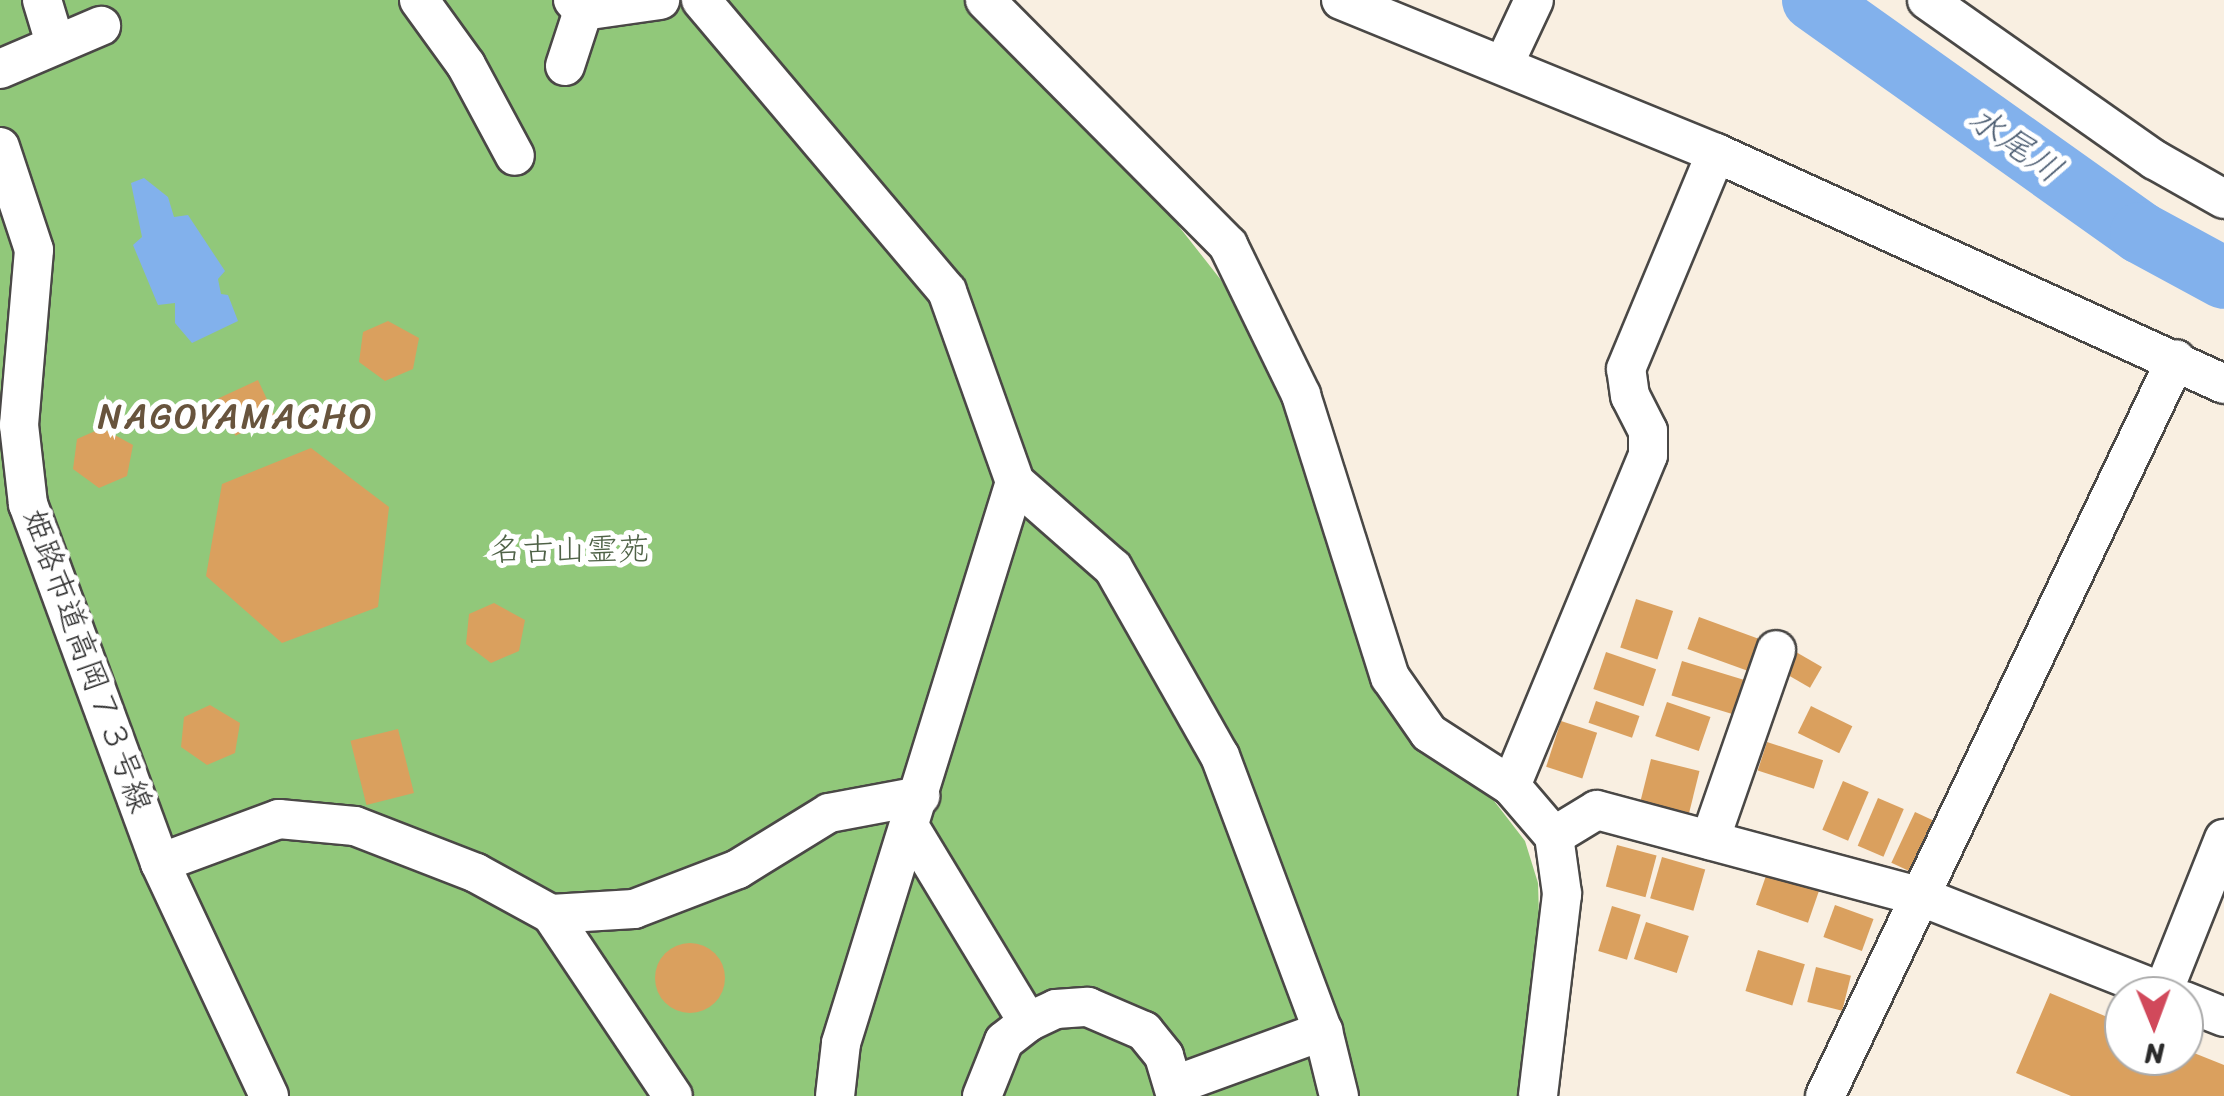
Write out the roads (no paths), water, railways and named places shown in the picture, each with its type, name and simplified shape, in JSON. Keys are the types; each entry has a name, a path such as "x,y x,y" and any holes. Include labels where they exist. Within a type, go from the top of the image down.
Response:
{"street":[{"path":"42,0 55,43"},
{"path":"418,0 466,65 515,156"},
{"path":"566,66 578,6 660,0"},
{"path":"701,0 947,291 1014,482 1113,568 1220,756 1323,1031 1338,1096"},
{"path":"985,0 1228,245 1301,395 1390,677 1429,732 1511,786 1554,836 1562,894 1538,1096"},
{"path":"1342,0 1505,62 1716,153 2224,384"},
{"path":"1505,62 1534,0"},
{"path":"1926,0 2155,160 2224,199"},
{"path":"0,69 101,26"},
{"name":"姫路市道高岡７３号線","path":"0,146 34,250 19,424 28,504 160,863 269,1096"},
{"path":"1511,786 1648,456 1648,431 1630,396 1626,370 1716,153"},
{"path":"1825,1096 2176,359"},
{"path":"836,1096 841,1042 916,813 1014,482"},
{"path":"1710,840 1776,650"},
{"path":"1554,836 1598,810 1922,897 2122,976"},
{"path":"551,914 634,909 738,869 830,813 916,813"},
{"path":"916,813 1028,1022"},
{"path":"160,863 279,819 355,826 476,872 551,914 672,1096"},
{"path":"2179,976 2224,839"},
{"path":"982,1096 1004,1042 1028,1022 1056,1010 1088,1007 1118,1015 1144,1031 1164,1056 1176,1090 1323,1031"}],"water":[{"path":"144,178 168,197 174,217 188,215 225,271 218,279 221,294 228,295 238,321 192,343 175,323 175,303 158,305 133,245 142,237 131,183"}],"waterway":[{"name":"水尾川","path":"1813,0 2141,233 2224,278"}],"district":[{"name":"NAGOYAMACHO","path":"236,416"}],"park label":[{"name":"名古山霊苑","path":"570,550"}]}
